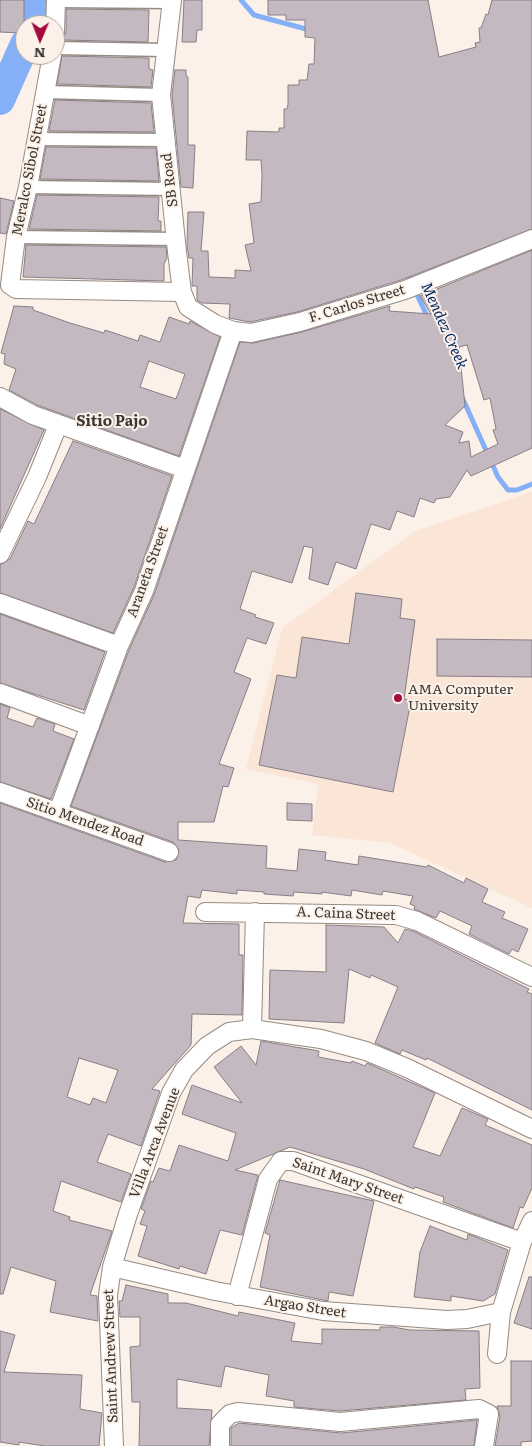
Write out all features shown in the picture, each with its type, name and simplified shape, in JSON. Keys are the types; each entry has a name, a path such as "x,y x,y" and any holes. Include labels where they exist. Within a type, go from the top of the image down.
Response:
{"street":[{"path":"56,15 56,0 172,1"},
{"name":"SB Road","path":"172,1 161,95 182,292 188,307 215,324 233,331"},
{"path":"65,48 166,50"},
{"name":"Meralco Sibol Street","path":"50,65 28,187 16,237 10,285 16,289 182,292"},
{"path":"45,92 161,95"},
{"path":"37,139 165,140"},
{"path":"28,187 171,189"},
{"path":"16,237 176,239"},
{"name":"F. Carlos Street","path":"233,331 250,333 300,322 405,290 532,239"},
{"name":"Araneta Street","path":"58,812 119,646 144,591 233,331"},
{"path":"0,397 33,415 58,425 185,469"},
{"path":"0,554 37,477 58,425"},
{"path":"0,603 119,646"},
{"path":"0,693 90,726"},
{"name":"Sitio Mendez Road","path":"0,792 170,852"},
{"name":"A. Caina Street","path":"206,912 396,914 416,921 532,977"},
{"path":"252,1029 256,912"},
{"name":"Villa Arca Avenue","path":"112,1267 128,1214 171,1093 184,1070 207,1046 229,1032 252,1029 321,1039 366,1052 407,1068 532,1129"},
{"name":"Saint Mary Street","path":"237,1296 268,1179 281,1161 293,1161 522,1242"},
{"path":"497,1354 500,1312 522,1242 532,1221"},
{"name":"Argao Street","path":"112,1267 237,1296 362,1316 448,1320 467,1319 500,1312"},
{"name":"Saint Andrew Street","path":"112,1267 108,1295 114,1446"},
{"path":"220,1446 220,1424 230,1414 238,1412 340,1422 479,1409 488,1414 484,1446"}],"shaded area":[{"name":"AMA Computer University","path":"532,492 532,908 390,843 312,835 318,784 246,769 282,628 415,531"}],"building":[{"path":"0,0 24,0 24,15 15,15 15,33 0,32"},
{"path":"184,0 202,0 202,30 197,30 196,42 182,42"},
{"path":"268,0 428,0 439,57 476,47 475,43 480,42 479,28 481,28 486,14 488,15 492,0 532,0 532,229 401,280 297,312 250,322 229,318 230,304 202,303 197,300 197,286 192,286 193,258 189,258 187,245 188,212 204,212 201,251 208,251 209,277 235,278 235,270 251,271 245,245 254,243 249,204 261,202 262,175 261,160 246,160 247,131 279,132 279,128 284,128 284,109 287,109 288,104 288,85 299,85 299,80 307,80 309,64 314,64 315,38 305,37 305,20 286,20 286,15 268,15"},
{"path":"66,9 149,10 148,42 65,40"},
{"path":"65,56 149,58 149,69 153,70 151,87 57,84 60,65 65,65"},
{"path":"175,70 186,70 186,76 188,77 188,145 195,145 193,188 181,187 172,95"},
{"path":"55,100 151,103 154,132 49,131"},
{"path":"46,147 156,148 159,181 40,179"},
{"path":"37,195 159,197 158,221 161,221 161,231 29,229"},
{"path":"0,198 14,201 6,234 0,233"},
{"path":"26,245 166,247 167,258 164,264 164,281 23,277"},
{"path":"532,250 532,448 471,476 467,470 450,497 436,499 434,503 420,498 414,517 397,511 390,530 371,524 356,569 336,562 328,585 309,579 313,548 304,546 292,583 252,571 240,609 256,615 255,617 274,623 266,644 247,638 234,672 251,679 219,764 234,768 228,787 223,786 214,822 178,822 178,840 267,846 266,868 297,871 299,849 326,852 325,860 358,865 359,856 427,867 428,865 464,883 466,878 488,889 482,902 505,912 502,918 528,929 518,952 512,949 509,954 469,934 472,926 440,911 436,918 414,909 415,906 410,904 413,896 383,891 382,895 352,890 351,896 322,892 322,894 294,892 293,896 237,890 237,894 202,890 200,898 188,896 183,923 239,924 239,955 243,955 242,1015 192,1014 191,1045 152,1089 160,1091 141,1146 108,1134 97,1162 131,1174 121,1202 61,1181 53,1211 70,1217 69,1220 112,1231 90,1295 97,1296 98,1321 50,1312 56,1281 11,1267 3,1294 0,1294 0,803 165,862 176,860 179,850 173,842 71,806 129,650 154,595 240,342 253,343 302,332 390,306 389,311 431,314 420,296","holes":["467,345 484,400 490,398 496,429 493,430 498,444 471,457 469,441 459,443 463,432 445,425 465,406 459,347","79,1058 118,1070 106,1103 93,1098 90,1105 67,1097"]},
{"path":"14,306 33,307 33,310 70,323 104,333 105,330 138,341 140,335 160,342 169,317 189,324 190,321 220,337 179,456 37,405 9,390 16,369 4,364 5,354 1,353","holes":["149,361 185,374 176,399 140,387"]},
{"path":"0,409 44,430 0,529"},
{"path":"73,441 172,476 134,587 113,633 0,593 0,565 10,559 28,521 34,524"},
{"path":"356,593 402,599 400,618 415,620 404,699 411,701 393,792 259,765 277,675 296,678 302,637 349,644"},
{"path":"0,614 105,652 84,710 0,683"},
{"path":"437,639 532,640 532,677 437,676"},
{"path":"0,704 10,708 7,718 33,727 37,718 55,724 53,731 74,739 51,799 0,782"},
{"path":"287,803 312,804 312,821 287,820"},
{"path":"326,925 384,927 398,943 405,929 413,931 529,989 527,992 532,994 532,1110 427,1058 426,1060 402,1050 400,1054 375,1043 398,987 371,975 370,978 349,969 344,1023 269,1019 270,970 326,972"},
{"path":"261,1041 319,1051 318,1057 351,1063 352,1061 365,1066 367,1063 435,1093 413,1147 440,1156 462,1108 488,1119 485,1125 532,1145 532,1188 523,1208 520,1207 513,1228 443,1202 444,1197 415,1187 414,1189 364,1169 290,1147 235,1170 258,1175 242,1235 220,1230 206,1274 180,1266 179,1269 138,1256 147,1226 140,1224 145,1211 141,1209 151,1181 153,1182 159,1168 170,1171 179,1145 228,1161 236,1133 182,1114 192,1085 242,1103 214,1067 241,1046 256,1065"},
{"path":"280,1180 374,1201 353,1296 329,1292 328,1301 260,1287 270,1235 265,1233"},
{"path":"430,1226 467,1240 468,1234 508,1250 495,1294 483,1301 451,1296 451,1301 414,1297 420,1252"},
{"path":"529,1277 532,1277 532,1329 514,1323"},
{"path":"126,1285 168,1294 168,1303 186,1303 238,1316 239,1312 295,1323 291,1341 322,1344 322,1329 380,1330 380,1327 393,1327 410,1330 479,1331 480,1388 465,1389 466,1400 340,1411 294,1407 294,1401 266,1396 269,1375 225,1366 221,1387 177,1379 177,1408 212,1410 209,1446 139,1446 140,1402 132,1402 130,1347 140,1346 140,1317 120,1317 119,1301 122,1301"},
{"path":"0,1331 15,1335 4,1372 82,1375 80,1409 102,1413 99,1446 45,1446 19,1442 19,1445 0,1442"},
{"path":"511,1361 532,1361 532,1441 521,1442 521,1446 495,1446 500,1416 497,1406 511,1406"},
{"path":"477,1420 474,1446 231,1446 231,1428 239,1423 341,1433"}],"waterway":[{"path":"35,15 39,0"},
{"name":"Mendez Creek","path":"241,0 254,15 306,29 309,25"},
{"path":"0,100 16,65"},
{"name":"Mendez Creek","path":"411,270 410,280 428,318"},
{"name":"Mendez Creek","path":"462,397 498,477 508,490 517,490 532,484"}],"place":[{"name":"AMA Computer University","path":"398,698"}],"district":[{"name":"Sitio Pajo","path":"112,422"}]}
